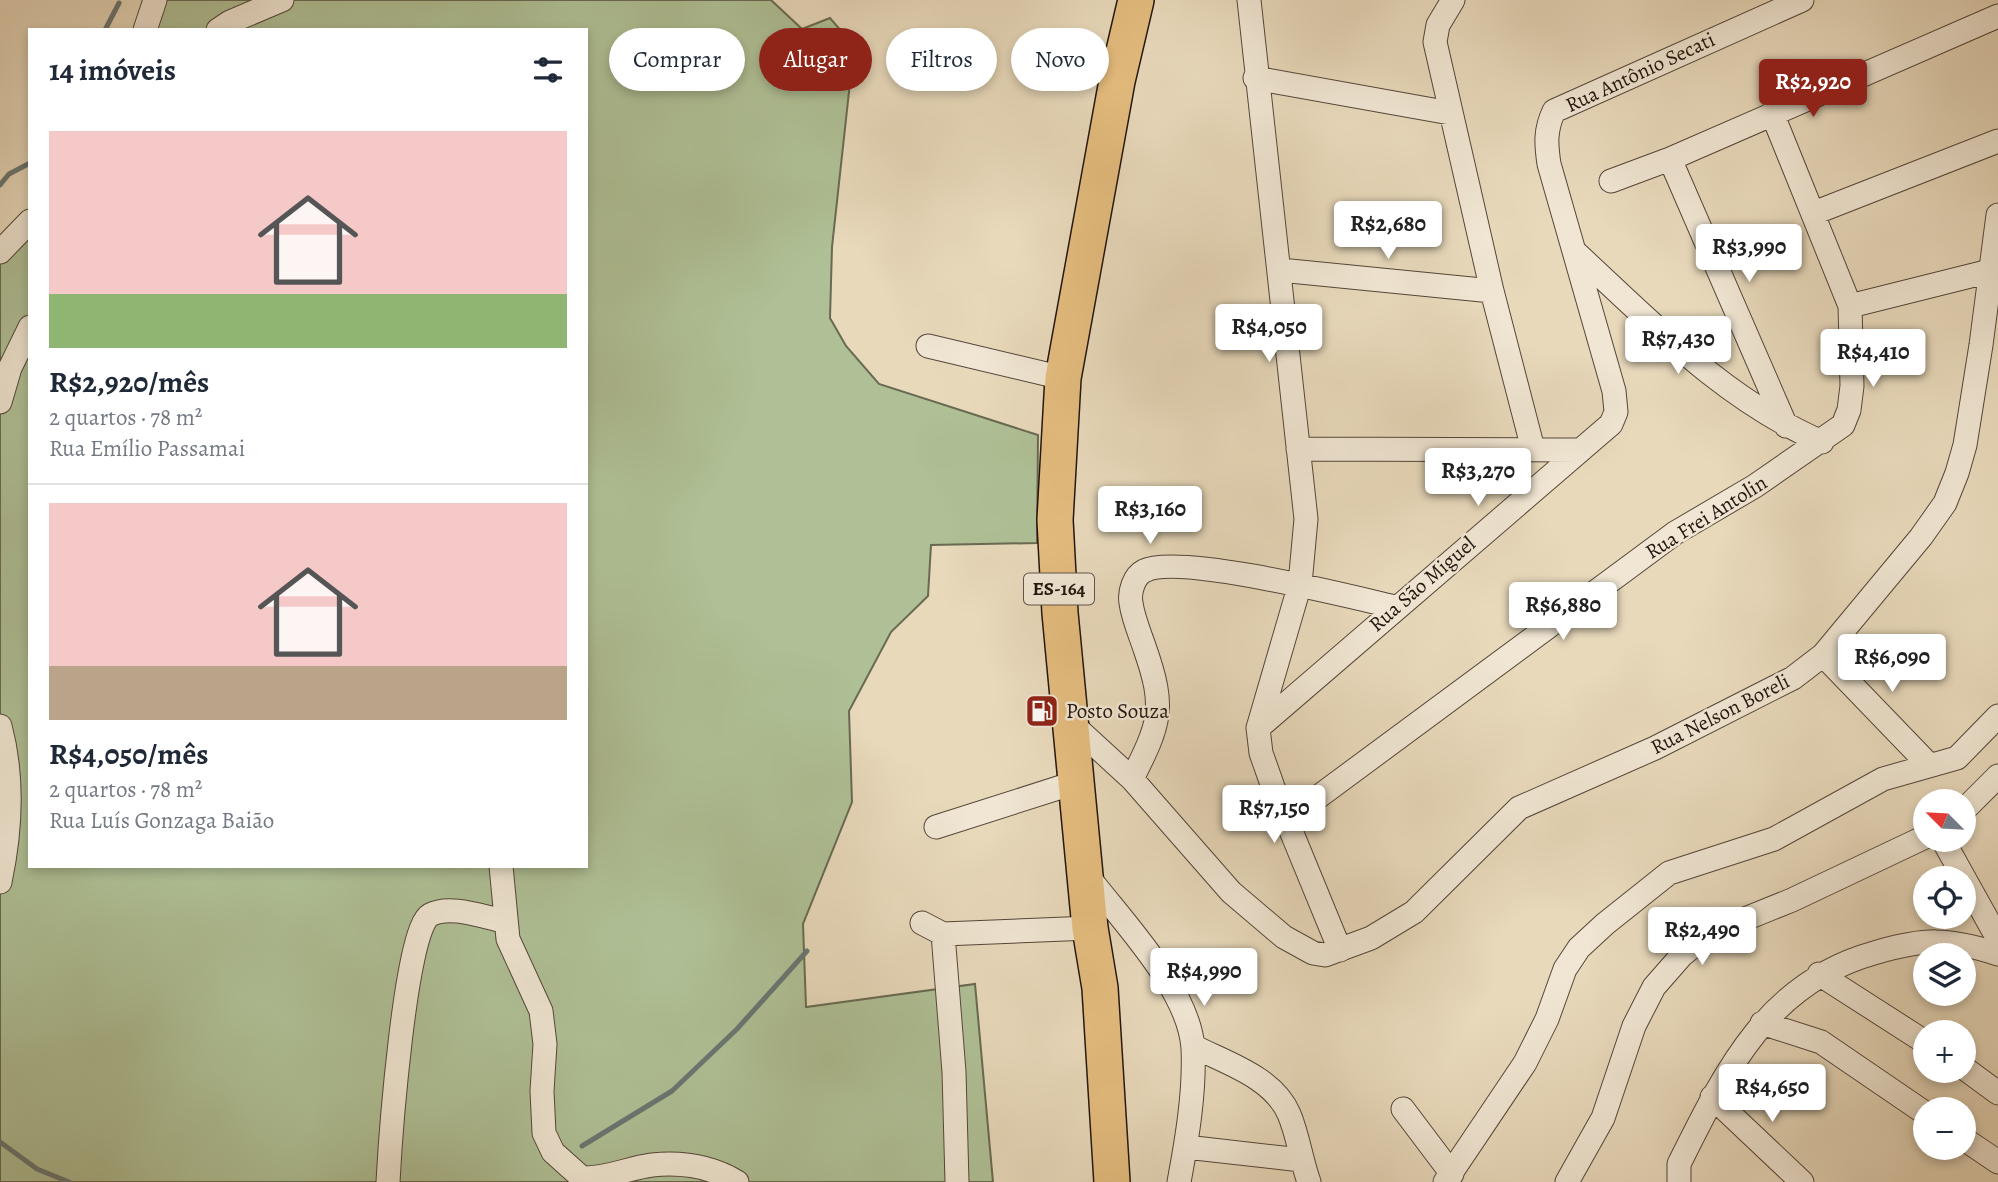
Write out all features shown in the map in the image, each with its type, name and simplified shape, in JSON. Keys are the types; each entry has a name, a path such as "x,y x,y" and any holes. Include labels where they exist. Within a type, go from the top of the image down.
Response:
{"highway":[{"name":"ES-164","path":"1112,1182 1100,988 1090,928 1060,614 1055,520 1063,378 1117,81 1136,0"}],"street":[{"path":"146,28 156,0"},
{"path":"221,28 282,0"},
{"path":"1249,0 1255,78 1280,270 1306,519 1300,584 1258,728 1261,753 1340,950"},
{"path":"1452,0 1438,25 1435,41 1492,291 1533,449"},
{"name":"Rua Antônio Secati","path":"1574,250 1546,140 1548,124 1554,111 1802,0"},
{"path":"1611,181 1670,159 1998,16"},
{"path":"1255,78 1450,113"},
{"name":"Rua Frei Antolin","path":"1287,820 1675,533 1755,486 1843,425 1849,410 1852,386 1850,306 1772,113"},
{"path":"1814,213 1998,141"},
{"path":"1670,159 1786,426"},
{"name":"Rua Nelson Boreli","path":"1132,779 1231,892 1284,937 1313,953 1325,955 1371,938 1414,912 1520,808 1655,748 1793,678 1823,655 1907,555 1945,503 1965,445 1998,215"},
{"path":"0,252 28,223"},
{"path":"1574,250 1680,349 1744,401 1786,426 1822,442"},
{"name":"Rua São Miguel","path":"1258,728 1395,607 1611,424 1616,412 1614,391 1574,250"},
{"path":"1280,270 1392,284 1492,291"},
{"path":"1850,306 1990,271"},
{"path":"0,402 10,368 28,331"},
{"path":"928,346 1063,378"},
{"path":"1298,449 1580,450"},
{"path":"1072,724 1132,779 1158,723 1160,699 1131,603 1136,579 1143,571 1157,567 1195,568 1300,584 1395,607"},
{"path":"1823,655 1929,765"},
{"path":"1403,1109 1448,1178 1525,1063 1547,1019 1565,969 1579,948 1605,924 1669,873 1774,839 1883,779 1957,758 1998,716"},
{"path":"0,726 6,746 11,805 0,882"},
{"path":"1976,798 1998,776"},
{"path":"936,827 1077,782"},
{"path":"1567,1182 1603,1118 1634,1026 1654,987 1682,955 1708,934 1792,900 1913,843"},
{"path":"1950,852 1998,939"},
{"path":"501,868 508,940 541,1011 545,1044 542,1118 553,1152 582,1178 599,1179 651,1166 685,1165 718,1171 737,1182"},
{"path":"1085,873 1164,975 1184,1014 1193,1046 1186,1147 1179,1182"},
{"path":"388,1182 405,1008 421,926 433,913 444,911 504,920"},
{"path":"922,923 943,934 1090,928"},
{"path":"943,934 954,1072 957,1182"},
{"path":"1679,1182 1679,1164 1712,1097 1762,1023 1819,974 1848,960 1928,941 1958,941 1998,954"},
{"path":"1819,974 1913,1034"},
{"path":"1762,1023 1821,1042 1913,1105"},
{"path":"1186,1147 1305,1171 1289,1115 1279,1097 1262,1082 1193,1046"},
{"path":"1976,1077 1998,1093"},
{"path":"1712,1097 1802,1182"},
{"path":"1976,1145 1996,1155"}],"green space":[{"path":"165,0 771,0 801,28 759,28 759,91 849,91 832,247 830,318 846,346 879,384 1038,435 1037,543 931,545 928,596 891,632 849,711 852,802 803,924 806,1007 975,984 993,1182 0,1182 0,260 28,227 28,868 588,868 588,28 154,28"},
{"path":"830,18 839,28 805,28"}],"waterway":[{"path":"106,28 119,3"},
{"path":"0,185 9,174 28,164"},
{"path":"582,1146 672,1091 737,1029 807,951"},
{"path":"0,1142 37,1169 69,1182"}],"place":[{"name":"Posto Souza","path":"1042,711"}]}
